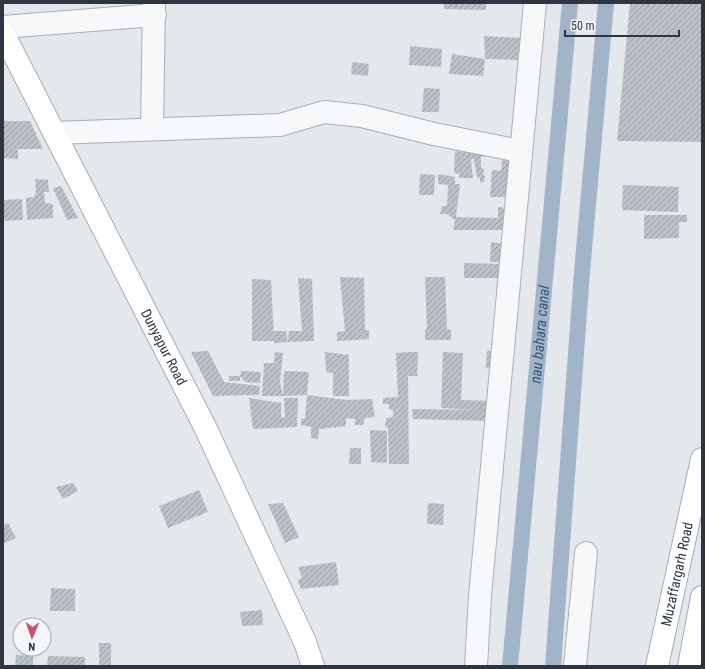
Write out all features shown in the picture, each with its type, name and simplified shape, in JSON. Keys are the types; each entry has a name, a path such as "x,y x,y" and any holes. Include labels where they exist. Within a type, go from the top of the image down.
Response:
{"main road":[{"name":"Dunyapur Road","path":"3,33 204,428 305,642 313,666"},
{"name":"Muzaffargarh Road","path":"657,666 702,459"},
{"name":"Muzaffargarh Road","path":"689,666 702,597"}],"street":[{"path":"476,666 480,596 520,151 535,3"},
{"path":"3,27 154,9 152,128"},
{"path":"54,132 280,125 324,112 362,116 434,134 520,151"},
{"path":"575,666 586,552"}],"building":[{"path":"444,3 486,3 486,10 444,9"},
{"path":"630,3 702,3 702,142 617,141"},
{"path":"484,36 520,38 518,60 485,59"},
{"path":"410,46 442,49 441,67 409,65"},
{"path":"452,54 485,59 483,76 449,74"},
{"path":"352,62 369,64 368,76 351,74"},
{"path":"424,88 440,89 439,112 422,112"},
{"path":"3,121 30,121 43,149 18,149 18,159 3,158"},
{"path":"464,149 485,150 484,157 481,157 481,168 484,169 483,175 485,176 484,182 480,183 480,178 477,177 474,159 471,159 473,178 459,178 459,174 454,173 455,151 463,152"},
{"path":"502,160 511,161 508,197 490,197 492,170 501,171"},
{"path":"420,174 435,175 434,195 419,195"},
{"path":"438,174 455,177 455,184 460,184 456,217 498,218 498,207 507,208 506,230 453,230 455,220 447,214 440,214 442,206 447,206 448,185 438,184"},
{"path":"35,179 48,180 49,192 44,192 45,203 53,204 53,218 27,220 26,198 34,197 36,193"},
{"path":"623,185 679,187 678,212 622,210"},
{"path":"61,186 78,218 67,220 53,188"},
{"path":"22,199 23,220 3,221 3,200"},
{"path":"644,215 687,215 687,222 679,222 679,238 644,239"},
{"path":"491,242 503,244 502,262 490,262"},
{"path":"464,263 503,264 503,278 464,278"},
{"path":"340,277 364,278 365,330 369,330 369,339 337,341 337,332 345,331"},
{"path":"425,277 445,277 447,329 451,330 451,340 425,340 425,330 427,329"},
{"path":"298,278 312,279 314,341 288,342 289,331 302,331"},
{"path":"252,279 271,280 274,339 274,331 286,331 288,342 274,343 274,341 252,341"},
{"path":"208,351 224,382 260,386 259,395 213,396 191,352"},
{"path":"487,351 495,351 496,367 486,368"},
{"path":"275,352 283,353 280,382 283,396 262,396 264,363 274,363"},
{"path":"325,352 349,355 349,396 333,396 333,373 326,372"},
{"path":"418,352 417,376 408,376 409,464 389,464 388,427 385,427 386,418 393,417 393,410 389,409 389,404 383,404 383,398 398,397 396,353"},
{"path":"443,352 463,353 461,400 493,401 491,421 413,419 412,409 475,410 441,408"},
{"path":"241,371 261,372 260,383 245,382 240,376"},
{"path":"284,371 309,372 307,395 283,396"},
{"path":"229,376 240,376 240,381 229,381"},
{"path":"307,395 347,400 372,399 375,417 365,418 363,425 355,425 355,419 346,418 346,426 319,429 318,439 311,438 311,427 301,425 301,419 305,418"},
{"path":"249,398 281,403 281,417 285,418 284,398 298,398 297,427 253,429"},
{"path":"370,430 387,431 387,463 371,462"},
{"path":"350,448 361,448 361,464 349,464"},
{"path":"73,483 78,491 63,499 56,487"},
{"path":"199,490 208,512 168,528 159,506"},
{"path":"283,503 299,537 285,543 268,504"},
{"path":"428,503 444,504 443,525 427,524"},
{"path":"8,523 16,538 3,544 3,525"},
{"path":"336,562 339,585 301,589 298,581 302,577 298,567"},
{"path":"51,588 75,589 75,611 50,611"},
{"path":"262,610 263,625 242,626 240,612"},
{"path":"99,643 111,643 111,666 99,666"},
{"path":"16,657 33,657 33,666 15,666"},
{"path":"48,657 85,657 85,666 47,666"}],"waterway":[{"name":"nau bahara canal","path":"510,666 570,3"},
{"path":"553,666 582,272 606,3"}]}
